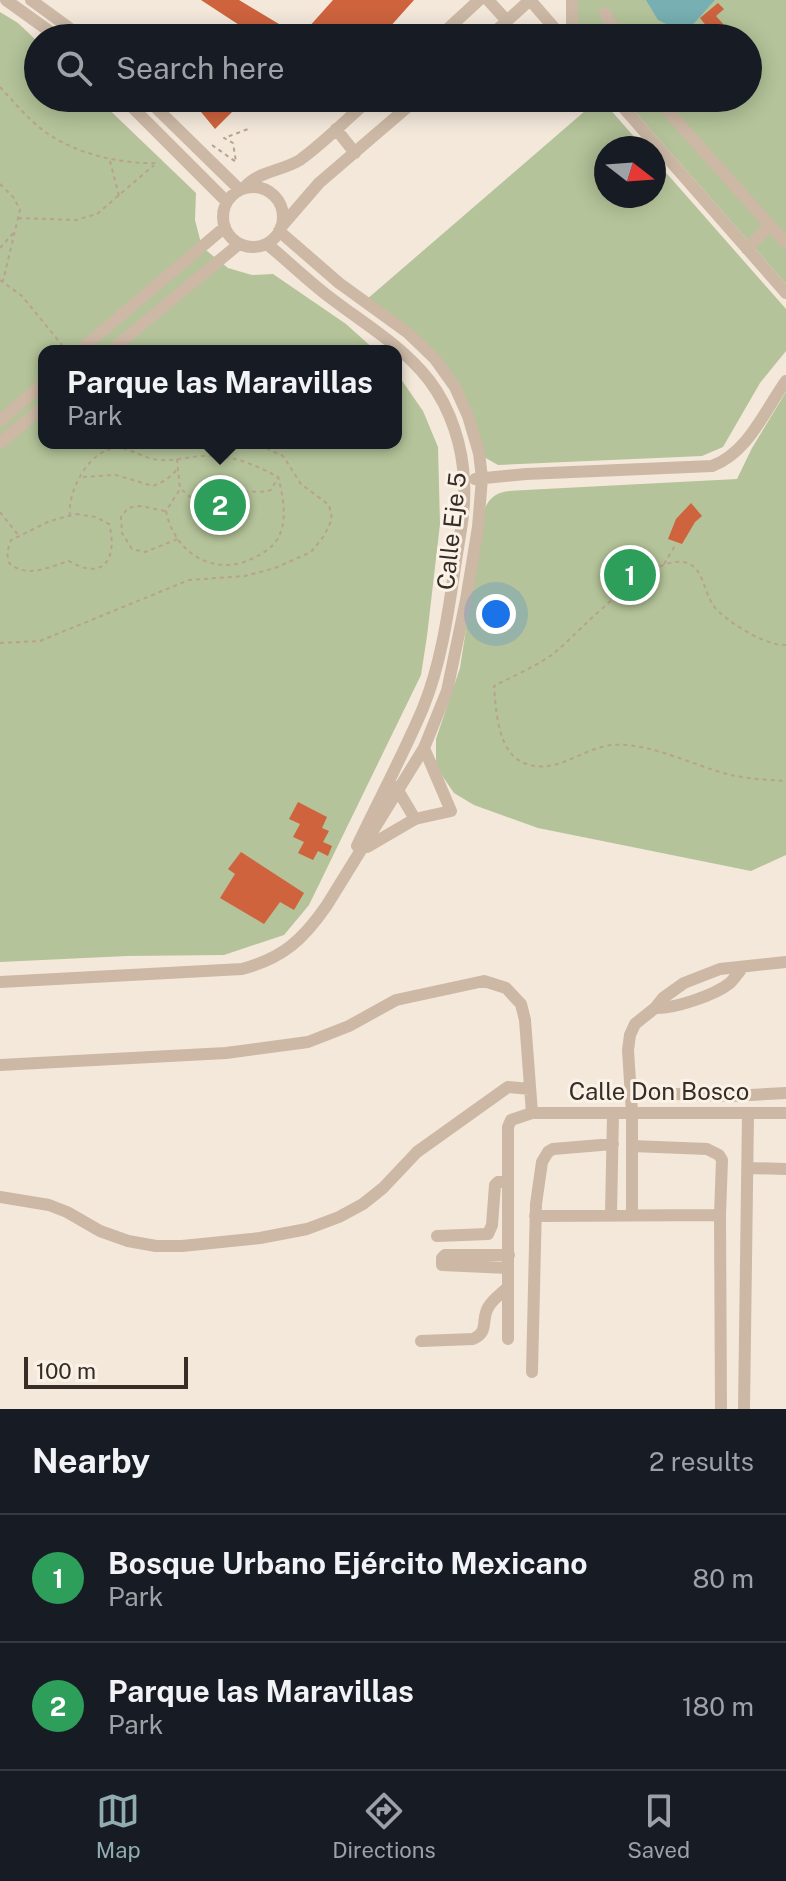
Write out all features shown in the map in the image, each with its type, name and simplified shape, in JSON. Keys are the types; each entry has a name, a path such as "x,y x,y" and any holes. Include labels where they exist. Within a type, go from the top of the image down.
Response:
{"street":[{"path":"6,0 39,24"},
{"path":"31,0 64,24"},
{"path":"453,24 479,0"},
{"path":"488,0 507,21"},
{"path":"504,24 530,0 551,24"},
{"path":"572,0 572,24"},
{"path":"605,13 611,24"},
{"path":"137,112 227,202"},
{"path":"161,112 242,189 262,188 278,200 283,218 280,229"},
{"path":"355,112 299,160 255,178 227,202 223,219 233,240 248,247 267,244 319,183 402,112"},
{"path":"627,112 786,293"},
{"path":"669,112 786,243"},
{"path":"336,129 355,153"},
{"path":"747,249 770,225"},
{"path":"86,345 225,227"},
{"name":"Calle Eje 5","path":"280,229 339,283 408,333 435,359 455,387 479,453 482,478 478,527 457,653 447,691 424,748 360,848"},
{"path":"117,345 239,244"},
{"name":"Calle Eje 5","path":"267,244 331,298 394,345"},
{"name":"Calle Eje 5","path":"360,848 423,708 442,646 460,538 464,481 454,427 438,393 402,351"},
{"path":"464,481 526,474 712,466 724,462 746,440 786,381"},
{"path":"0,421 38,388"},
{"path":"0,443 38,411"},
{"path":"0,982 199,973 242,969 267,962 293,946 311,927 360,848 415,819 451,811 424,748"},
{"path":"391,775 415,819"},
{"path":"632,1215 632,1113 628,1050 635,1024 684,983 720,969 786,962"},
{"path":"655,1008 682,1004 725,986 743,967"},
{"path":"0,1065 226,1053 308,1042 349,1026 396,1000 484,981 506,988 521,1004 525,1020 532,1113 517,1116 508,1127 508,1339"},
{"path":"0,1197 49,1205 100,1231 128,1241 156,1246 260,1238 307,1229 363,1204 430,1141 445,1134 508,1087 530,1089"},
{"path":"649,1093 733,1096 786,1093"},
{"name":"Calle Don Bosco","path":"532,1113 786,1113"},
{"path":"611,1215 613,1113"},
{"path":"744,1409 748,1114"},
{"path":"532,1372 535,1216 542,1162 548,1152 613,1144"},
{"path":"632,1146 707,1149 722,1160 721,1409"},
{"path":"612,1168 632,1169"},
{"path":"748,1168 786,1169"},
{"path":"437,1236 488,1234 492,1225 495,1185 508,1181"},
{"path":"535,1216 720,1215"},
{"path":"421,1341 481,1336 489,1305 508,1287"}],"path":[{"path":"0,87 24,111"},
{"path":"18,218 76,220 97,214 157,163 110,160 63,142 45,132 25,112"},
{"path":"215,155 205,146 208,142 236,162 233,143 224,138 251,128"},
{"path":"110,160 119,196"},
{"path":"0,184 14,198 20,210 2,280 22,296 62,345"},
{"path":"0,248 16,230"},
{"path":"70,516 69,505 81,477 104,450 112,449"},
{"path":"123,449 158,460 177,458 226,456 260,467 278,477 283,496 278,538 260,556 237,565 199,560 186,551 168,521 166,511 180,489 177,458"},
{"path":"0,643 40,641 189,580 245,576 275,568 311,552 332,519 329,505 301,484 283,456 268,449"},
{"path":"81,477 116,475 153,486 178,469"},
{"path":"180,489 199,505 212,508 247,492 258,494 271,490 278,477"},
{"path":"166,511 140,506 128,508 121,517 122,533 132,549 145,552 178,539"},
{"path":"0,512 19,536"},
{"path":"76,514 96,517 109,524 112,534 113,554 105,564 95,568 80,568 69,561 29,573 18,571 9,563 7,553 11,540 50,521 76,514"},
{"path":"112,534 122,533"},
{"path":"663,565 676,544"},
{"path":"0,553 7,553"},
{"path":"786,645 769,644 726,617 713,605 697,567 676,559 624,590 552,654 494,686 500,729 509,748 524,763 547,766 569,762 609,745 625,745 733,775 786,781"}],"green space":[{"path":"575,0 786,0 786,284 666,147 666,136 656,136 635,112 762,112 762,24 577,24"},
{"path":"0,12 24,29 24,112 112,112 196,193 195,220 202,247 228,268 252,275 273,274 346,324 369,345 38,345 38,449 402,449 402,381 423,411 438,447 440,524 421,675 309,905 284,935 224,955 0,962"},
{"path":"584,112 612,112 633,136 594,136 594,208 666,208 666,173 786,309 786,351 760,383 723,447 702,456 498,465 484,457 455,384 366,300"},
{"path":"786,392 786,855 751,871 538,828 474,805 454,793 436,763 436,739 460,668 484,511 491,499 500,493 512,491 737,479"}],"water":[{"path":"646,0 715,0 693,24 666,24 658,20"}],"building":[{"path":"201,0 239,0 279,24 238,24"},
{"path":"333,0 414,0 393,24 312,24"},
{"path":"718,3 724,9 716,16 723,24 705,24 700,18"},
{"path":"201,112 232,112 215,129"},
{"path":"691,503 702,516 682,544 668,539 676,519"},
{"path":"298,802 327,817 322,828 329,831 323,842 332,846 328,856 318,851 313,860 298,853 304,842 293,837 300,824 289,819"},
{"path":"241,852 304,893 294,910 280,902 264,924 220,898 235,874 228,869"}],"place":[{"name":"Parque las Maravillas","path":"220,505"},
{"name":"Bosque Urbano Ejército Mexicano","path":"630,575"}]}
